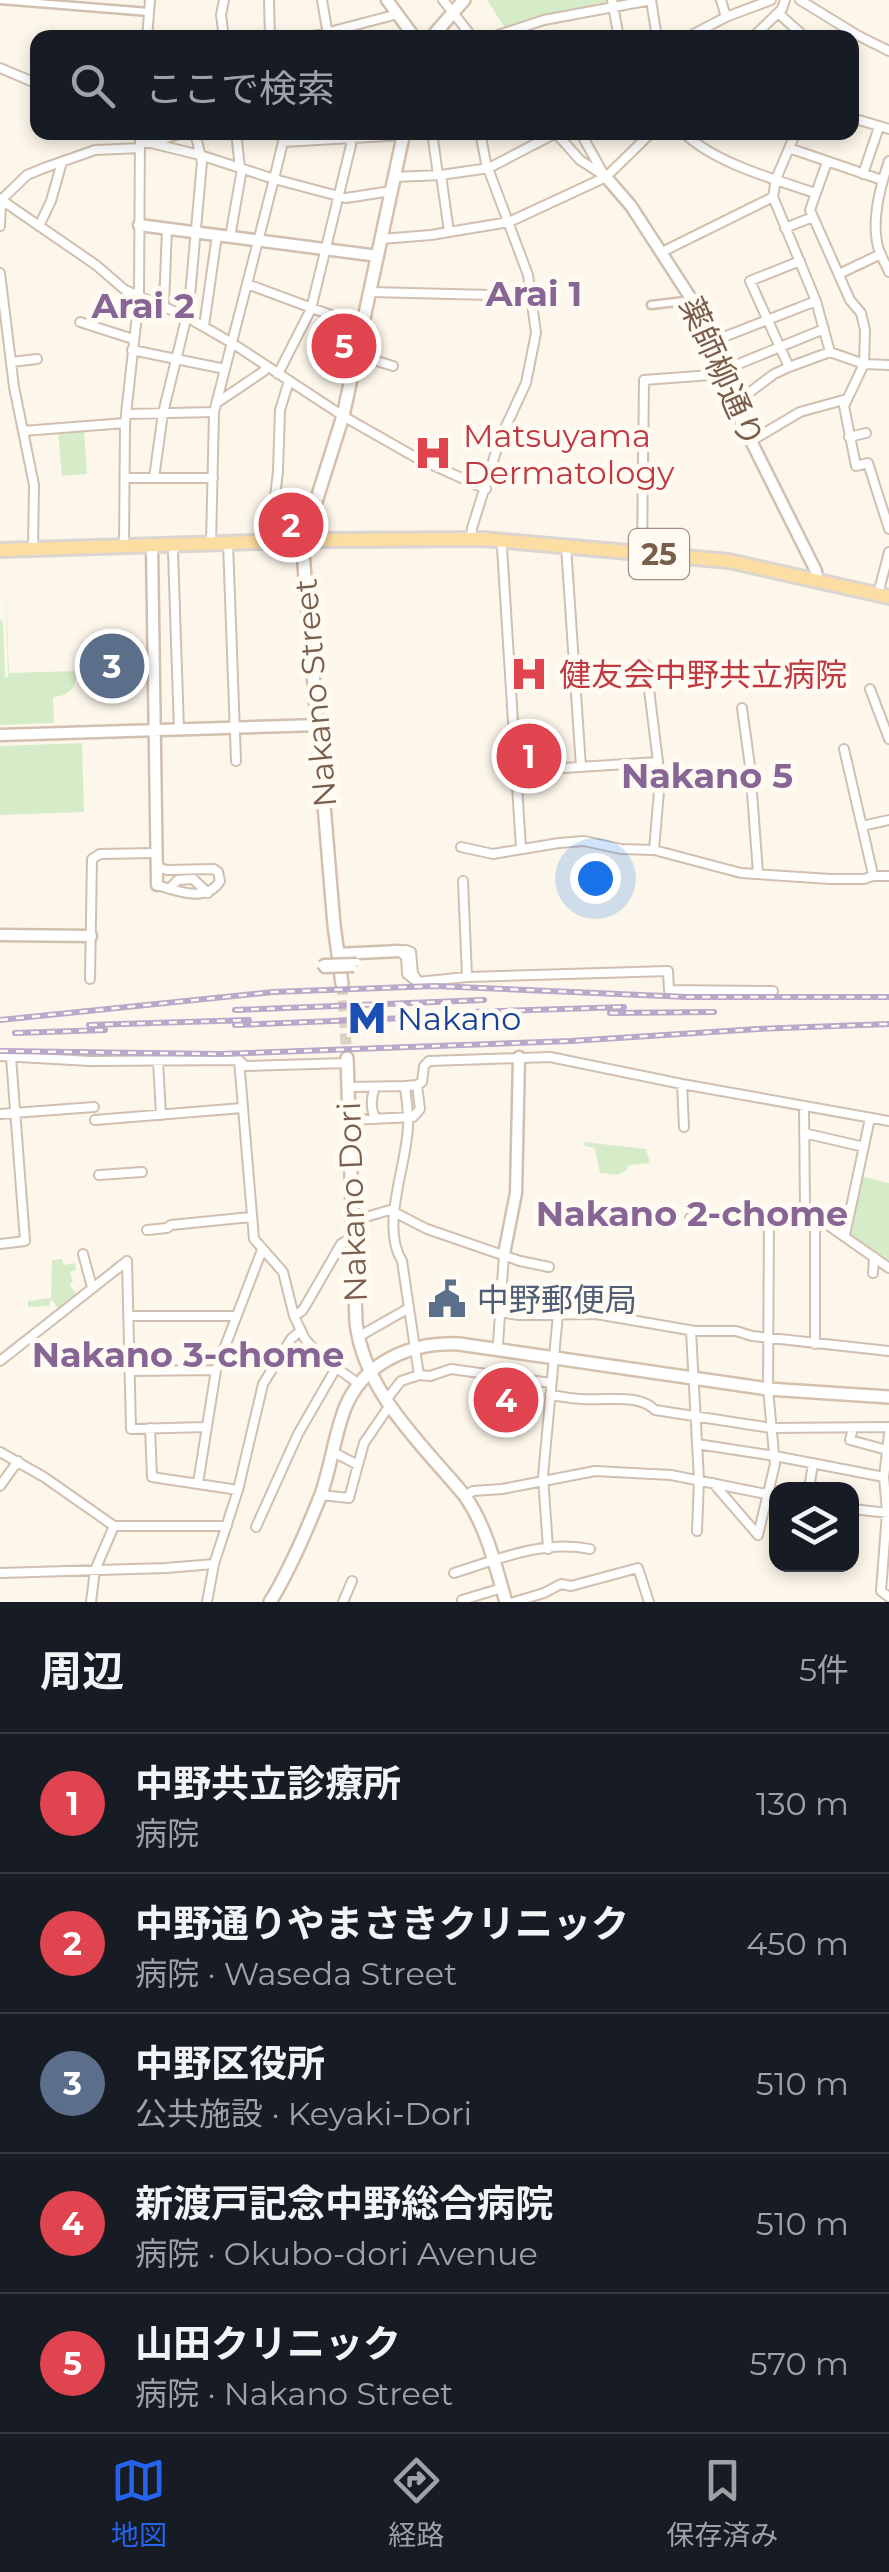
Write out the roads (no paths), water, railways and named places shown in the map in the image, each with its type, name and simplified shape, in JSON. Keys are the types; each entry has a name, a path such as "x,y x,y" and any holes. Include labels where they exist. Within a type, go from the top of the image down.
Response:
{"main road":[{"path":"438,30 464,0"},
{"name":"Nakano Street","path":"338,954 303,553 343,416 403,140"},
{"name":"25","path":"0,550 498,540 730,561 883,595"},
{"path":"338,954 342,984"},
{"name":"Nakano Dori","path":"347,1061 358,1336 370,1373 388,1403 465,1496 480,1520 510,1602"},
{"path":"270,1602 320,1495 345,1409 358,1384 392,1356 416,1347 458,1344 768,1389 889,1396"}],"street":[{"path":"0,0 149,12"},
{"path":"148,30 150,0"},
{"path":"223,30 224,0"},
{"path":"269,0 270,30"},
{"path":"323,0 327,30"},
{"path":"387,0 409,30"},
{"path":"444,0 466,30"},
{"path":"513,30 613,3 652,0 656,30"},
{"path":"721,0 726,17"},
{"path":"700,30 771,0"},
{"path":"760,30 785,0"},
{"path":"800,0 842,30"},
{"path":"613,3 618,30"},
{"path":"778,13 797,30"},
{"path":"345,30 398,14"},
{"path":"708,25 711,30"},
{"path":"859,41 889,50"},
{"path":"0,68 30,81"},
{"path":"859,120 884,128 864,174"},
{"path":"124,547 125,419 139,297 140,140"},
{"path":"0,226 0,199 26,175 104,148 162,140"},
{"path":"154,478 163,413 189,307 202,162 197,140"},
{"path":"204,326 241,168 237,140"},
{"path":"211,544 215,407 281,140"},
{"path":"278,374 311,310 351,140"},
{"path":"433,140 450,232"},
{"path":"471,539 500,439 535,348 536,322 528,275 482,140"},
{"path":"394,177 489,168 543,140"},
{"path":"562,140 580,160 606,177"},
{"path":"585,140 606,177"},
{"path":"381,239 509,222 606,177 644,140"},
{"path":"690,140 714,156 815,193"},
{"path":"792,140 773,197 816,301 830,352"},
{"path":"151,144 346,198 391,192"},
{"path":"788,148 882,180"},
{"path":"889,160 876,222 877,244 889,272"},
{"path":"39,226 51,202 62,162"},
{"path":"827,162 810,210 866,330 864,364 844,406 856,466 868,463 889,529"},
{"name":"薬師柳通り","path":"606,177 662,252 716,340 734,404 817,580"},
{"path":"662,252 773,197"},
{"path":"0,199 96,265 125,290 186,316 343,416 415,457 486,489"},
{"path":"785,228 812,217"},
{"path":"139,225 378,256"},
{"path":"164,305 167,229"},
{"path":"839,274 881,254"},
{"path":"789,366 750,281 800,261"},
{"path":"0,273 11,362 34,485 33,549"},
{"path":"247,284 363,327"},
{"path":"370,292 532,296"},
{"path":"652,305 694,300"},
{"path":"716,340 816,301"},
{"path":"80,322 133,339"},
{"path":"642,552 644,380 724,372 824,329"},
{"path":"132,350 224,369"},
{"path":"734,404 774,374 830,352 864,364 889,365"},
{"path":"357,354 393,366"},
{"path":"11,362 37,359"},
{"path":"23,431 215,407 266,366"},
{"path":"270,542 280,410 289,381"},
{"path":"750,441 800,412 847,399"},
{"path":"849,437 866,433"},
{"path":"126,478 213,478"},
{"path":"498,540 502,547 521,850"},
{"path":"228,543 236,761"},
{"path":"176,545 173,552 179,730"},
{"path":"152,546 157,857 163,887"},
{"path":"566,546 581,768"},
{"path":"883,595 889,552"},
{"path":"646,665 658,762 654,850"},
{"path":"870,689 889,738"},
{"path":"742,708 758,872"},
{"path":"0,735 318,725"},
{"path":"844,749 872,870"},
{"path":"516,771 658,762"},
{"path":"862,826 889,820"},
{"path":"461,848 488,854 584,842 654,850 741,873 864,880 889,876"},
{"path":"90,979 94,857 157,857"},
{"path":"157,857 163,869 218,872 219,883 208,892 163,887"},
{"path":"163,887 193,879 208,892"},
{"path":"463,881 467,977"},
{"path":"0,935 91,936"},
{"path":"338,954 399,952 406,956 406,974 414,981 668,966 669,990 773,991"},
{"path":"318,965 356,967"},
{"path":"0,1056 90,1061 239,1060 245,1066 347,1061"},
{"path":"0,1244 25,1241 11,1056"},
{"path":"496,1349 504,1254 516,1193 519,1057"},
{"path":"348,1088 417,1086 422,1082 424,1066 430,1061 545,1057 889,1121"},
{"path":"239,1060 254,1239 283,1272 300,1331 320,1356 358,1384"},
{"path":"158,1061 162,1116"},
{"path":"682,1084 684,1127"},
{"path":"405,1086 408,1127 395,1211 396,1247 402,1261 419,1375"},
{"path":"349,1120 413,1118 420,1109 417,1086"},
{"path":"375,1087 372,1112 376,1119"},
{"path":"804,1106 805,1209 889,1268"},
{"path":"0,1114 94,1107"},
{"path":"95,1120 242,1108"},
{"path":"845,1235 870,1118"},
{"path":"804,1133 864,1147"},
{"path":"99,1175 142,1172"},
{"path":"352,1222 386,1210 395,1211 418,1226 520,1261 549,1266"},
{"path":"812,1213 815,1344"},
{"path":"690,1218 769,1214 768,1389 775,1456 773,1482"},
{"path":"146,1230 251,1217"},
{"path":"294,1316 302,1311 344,1240 353,1238"},
{"path":"198,1482 216,1370 262,1250"},
{"path":"83,1254 92,1288"},
{"path":"873,1273 874,1257"},
{"path":"0,1362 127,1262 131,1429 206,1427"},
{"path":"358,1336 409,1308"},
{"path":"500,1312 596,1314 692,1331 736,1332 889,1351"},
{"path":"548,1548 544,1480 558,1314"},
{"path":"128,1316 236,1316"},
{"path":"207,1602 264,1384 300,1331"},
{"path":"692,1331 699,1480 697,1532"},
{"path":"256,1527 298,1434 336,1368"},
{"path":"320,1495 350,1498 365,1441 401,1381 454,1369 551,1383"},
{"path":"130,1371 216,1370"},
{"path":"550,1394 648,1402 655,1410 771,1428 889,1430 888,1512 881,1591 889,1598"},
{"path":"150,1428 152,1477 238,1490"},
{"path":"853,1428 850,1440 887,1450"},
{"path":"697,1444 886,1472"},
{"path":"0,1452 114,1526 227,1526"},
{"path":"332,1452 358,1465"},
{"path":"0,1486 18,1461"},
{"path":"810,1482 814,1463"},
{"path":"465,1496 473,1491 591,1471 672,1474 769,1495"},
{"path":"713,1483 758,1535 769,1504"},
{"path":"859,1510 888,1512"},
{"path":"92,1602 95,1570 114,1526"},
{"path":"454,1573 532,1550 577,1546 590,1550"},
{"path":"0,1573 214,1564"},
{"path":"510,1602 561,1584 572,1586 638,1568 649,1602"},
{"path":"343,1602 352,1581"},
{"path":"462,1600 502,1588"}],"tunnel":[{"path":"342,984 347,1058"}],"railway":[{"path":"0,1020 273,992 435,986 688,997 889,997"},
{"path":"235,1010 484,1000"},
{"path":"469,1012 624,1007"},
{"path":"610,1013 714,1012"},
{"path":"235,1025 480,1015"},
{"path":"89,1025 249,1020"},
{"path":"0,1051 220,1054 889,1024"},
{"path":"15,1033 105,1030"}],"place":[{"name":"山田クリニック","path":"344,346"},
{"name":"Matsuyama Dermatology","path":"433,453"},
{"name":"中野通りやまさきクリニック","path":"291,525"},
{"name":"中野区役所","path":"112,666"},
{"name":"健友会中野共立病院","path":"529,674"},
{"name":"中野共立診療所","path":"529,756"},
{"name":"Nakano","path":"367,1018"},
{"name":"中野郵便局","path":"447,1299"},
{"name":"新渡戸記念中野総合病院","path":"506,1400"}],"district":[{"name":"Arai 1","path":"534,293"},
{"name":"Arai 2","path":"143,305"},
{"name":"Nakano 5","path":"707,775"},
{"name":"Nakano 2-chome","path":"692,1213"},
{"name":"Nakano 3-chome","path":"188,1354"}]}
